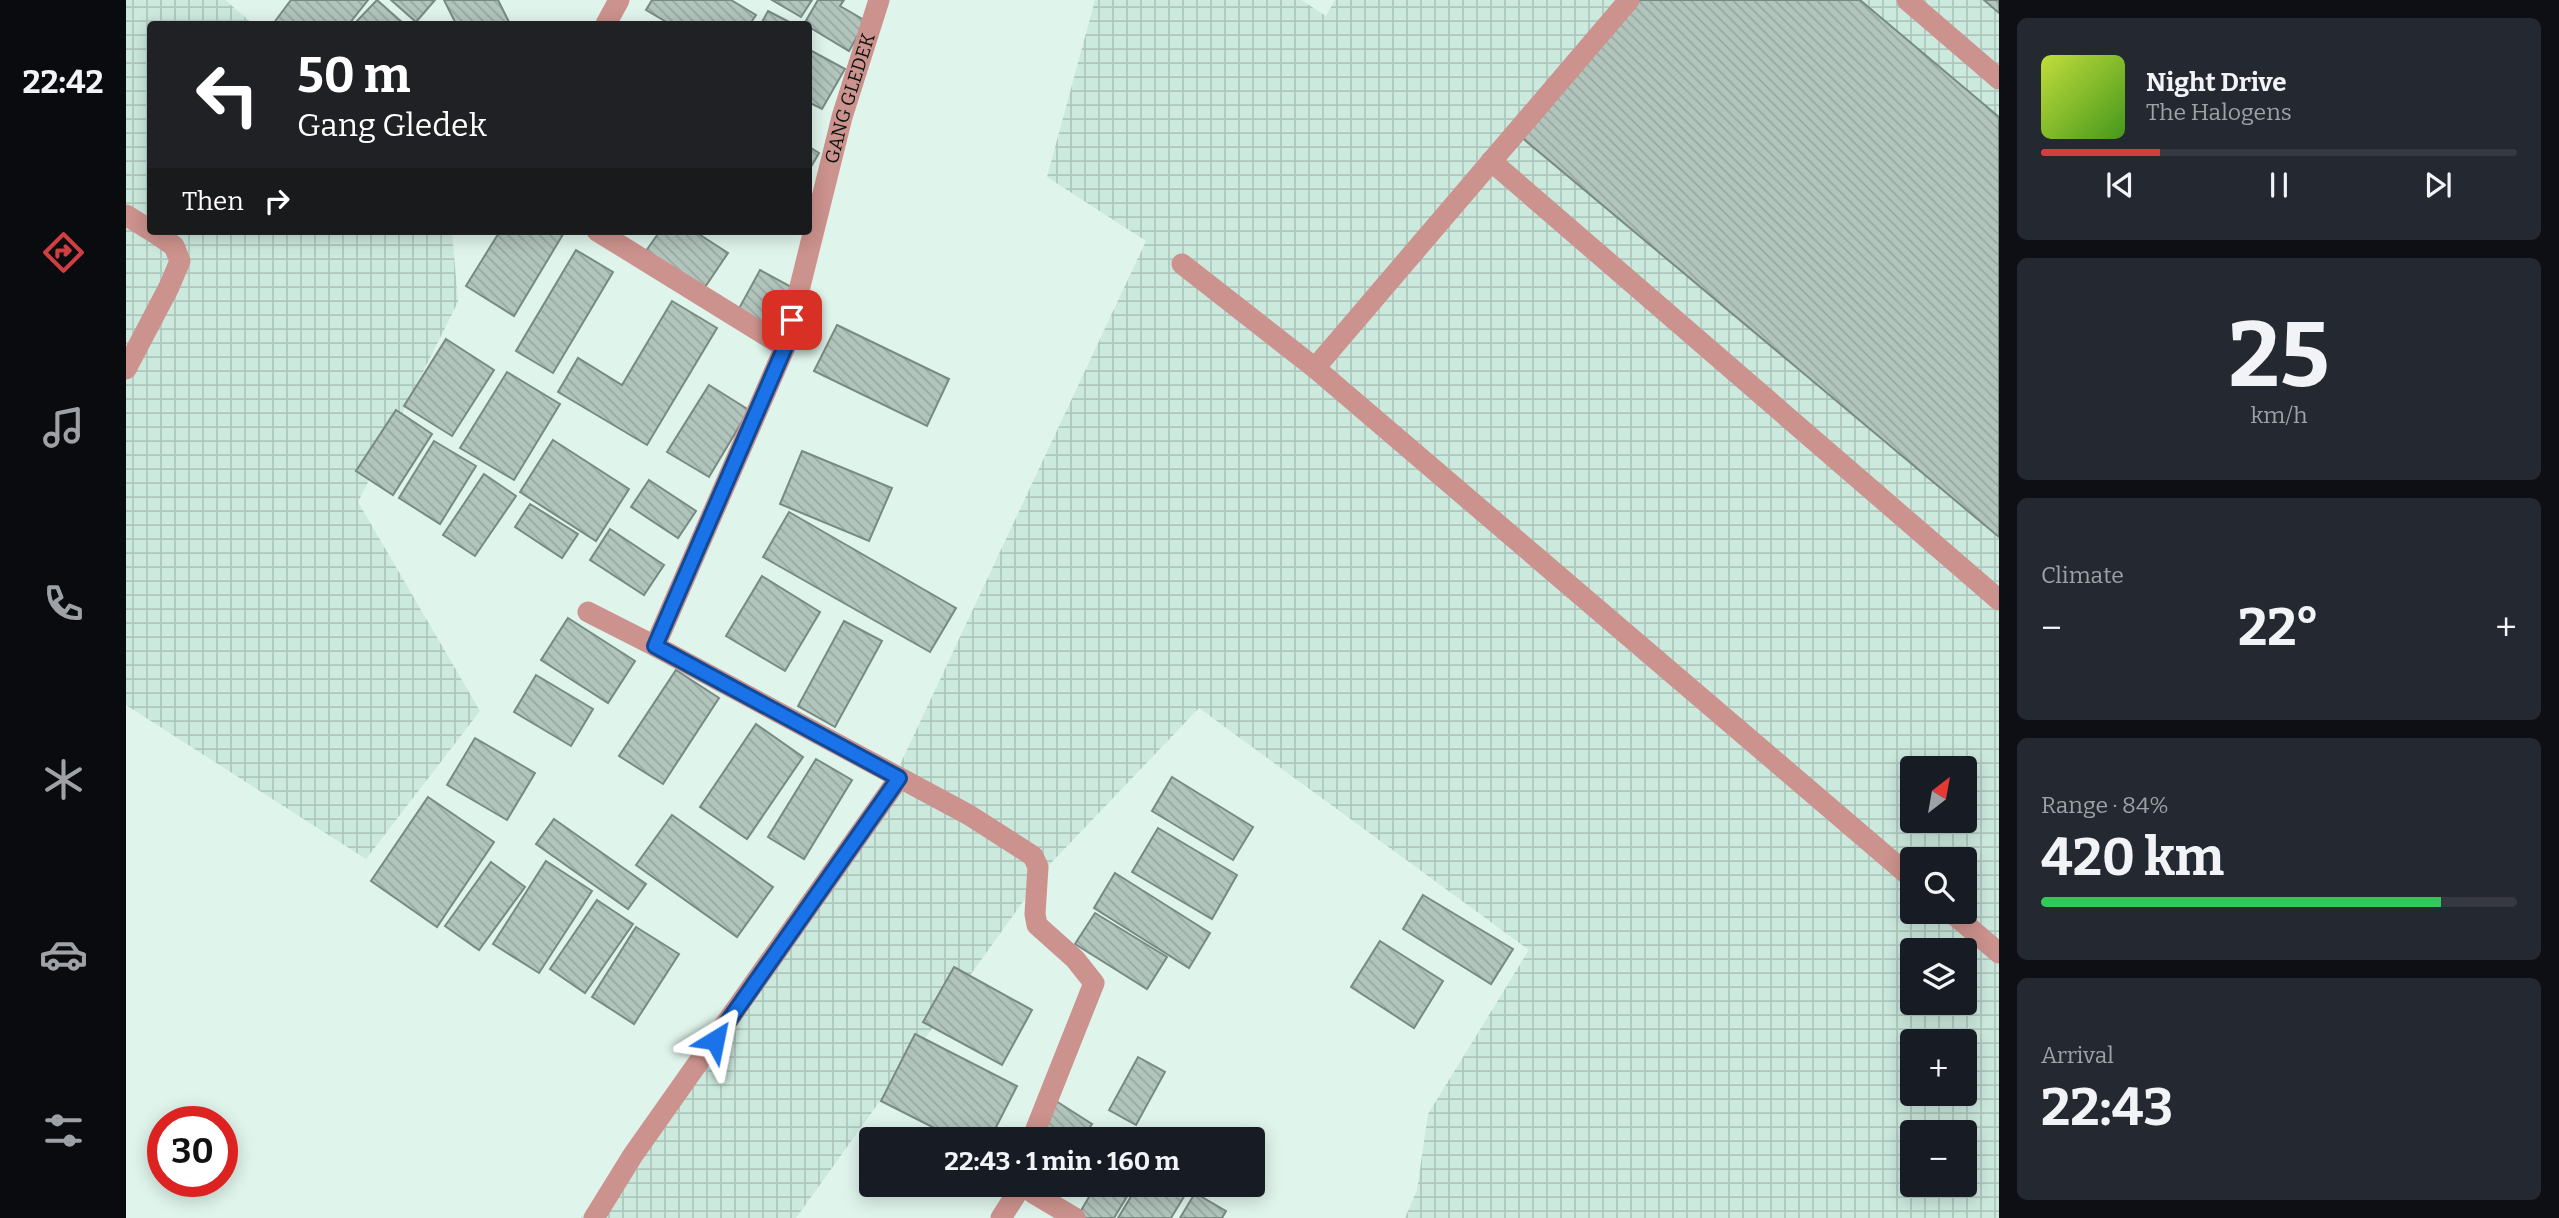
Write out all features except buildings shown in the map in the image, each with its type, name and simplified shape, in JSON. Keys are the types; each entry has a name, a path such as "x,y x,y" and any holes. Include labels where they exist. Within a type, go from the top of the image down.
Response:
{"street":[{"path":"608,21 618,0"},
{"name":"GANG GLEDEK","path":"655,646 785,347 842,117 879,0"},
{"path":"1315,368 1629,0"},
{"path":"1906,0 1999,79"},
{"path":"1492,161 1999,600"},
{"path":"126,215 147,228"},
{"path":"126,369 169,288 180,261 174,246 158,235"},
{"path":"603,235 785,347"},
{"path":"1182,264 1315,368 1900,868"},
{"path":"588,612 969,815 1033,856 1038,867 1035,914 1037,925 1075,959 1094,983 1037,1127"},
{"path":"594,1218 639,1147 899,778"},
{"path":"1965,924 1999,953"},
{"path":"1001,1218 1015,1197"},
{"path":"1040,1197 1075,1218"}],"shaded area":[{"path":"126,0 225,0 250,21 147,21 147,235 452,235 458,302 358,502 480,711 366,859 126,705"},
{"path":"1095,0 1301,0 1326,16 1335,0 1999,0 1999,1218 1405,1218 1417,1190 1428,1114 1529,950 1199,708 1050,864 796,1218 581,1218 882,803 1146,241 1047,177"}],"route":[{"path":"715,1040 899,778 655,646 785,347 792,320"}]}
